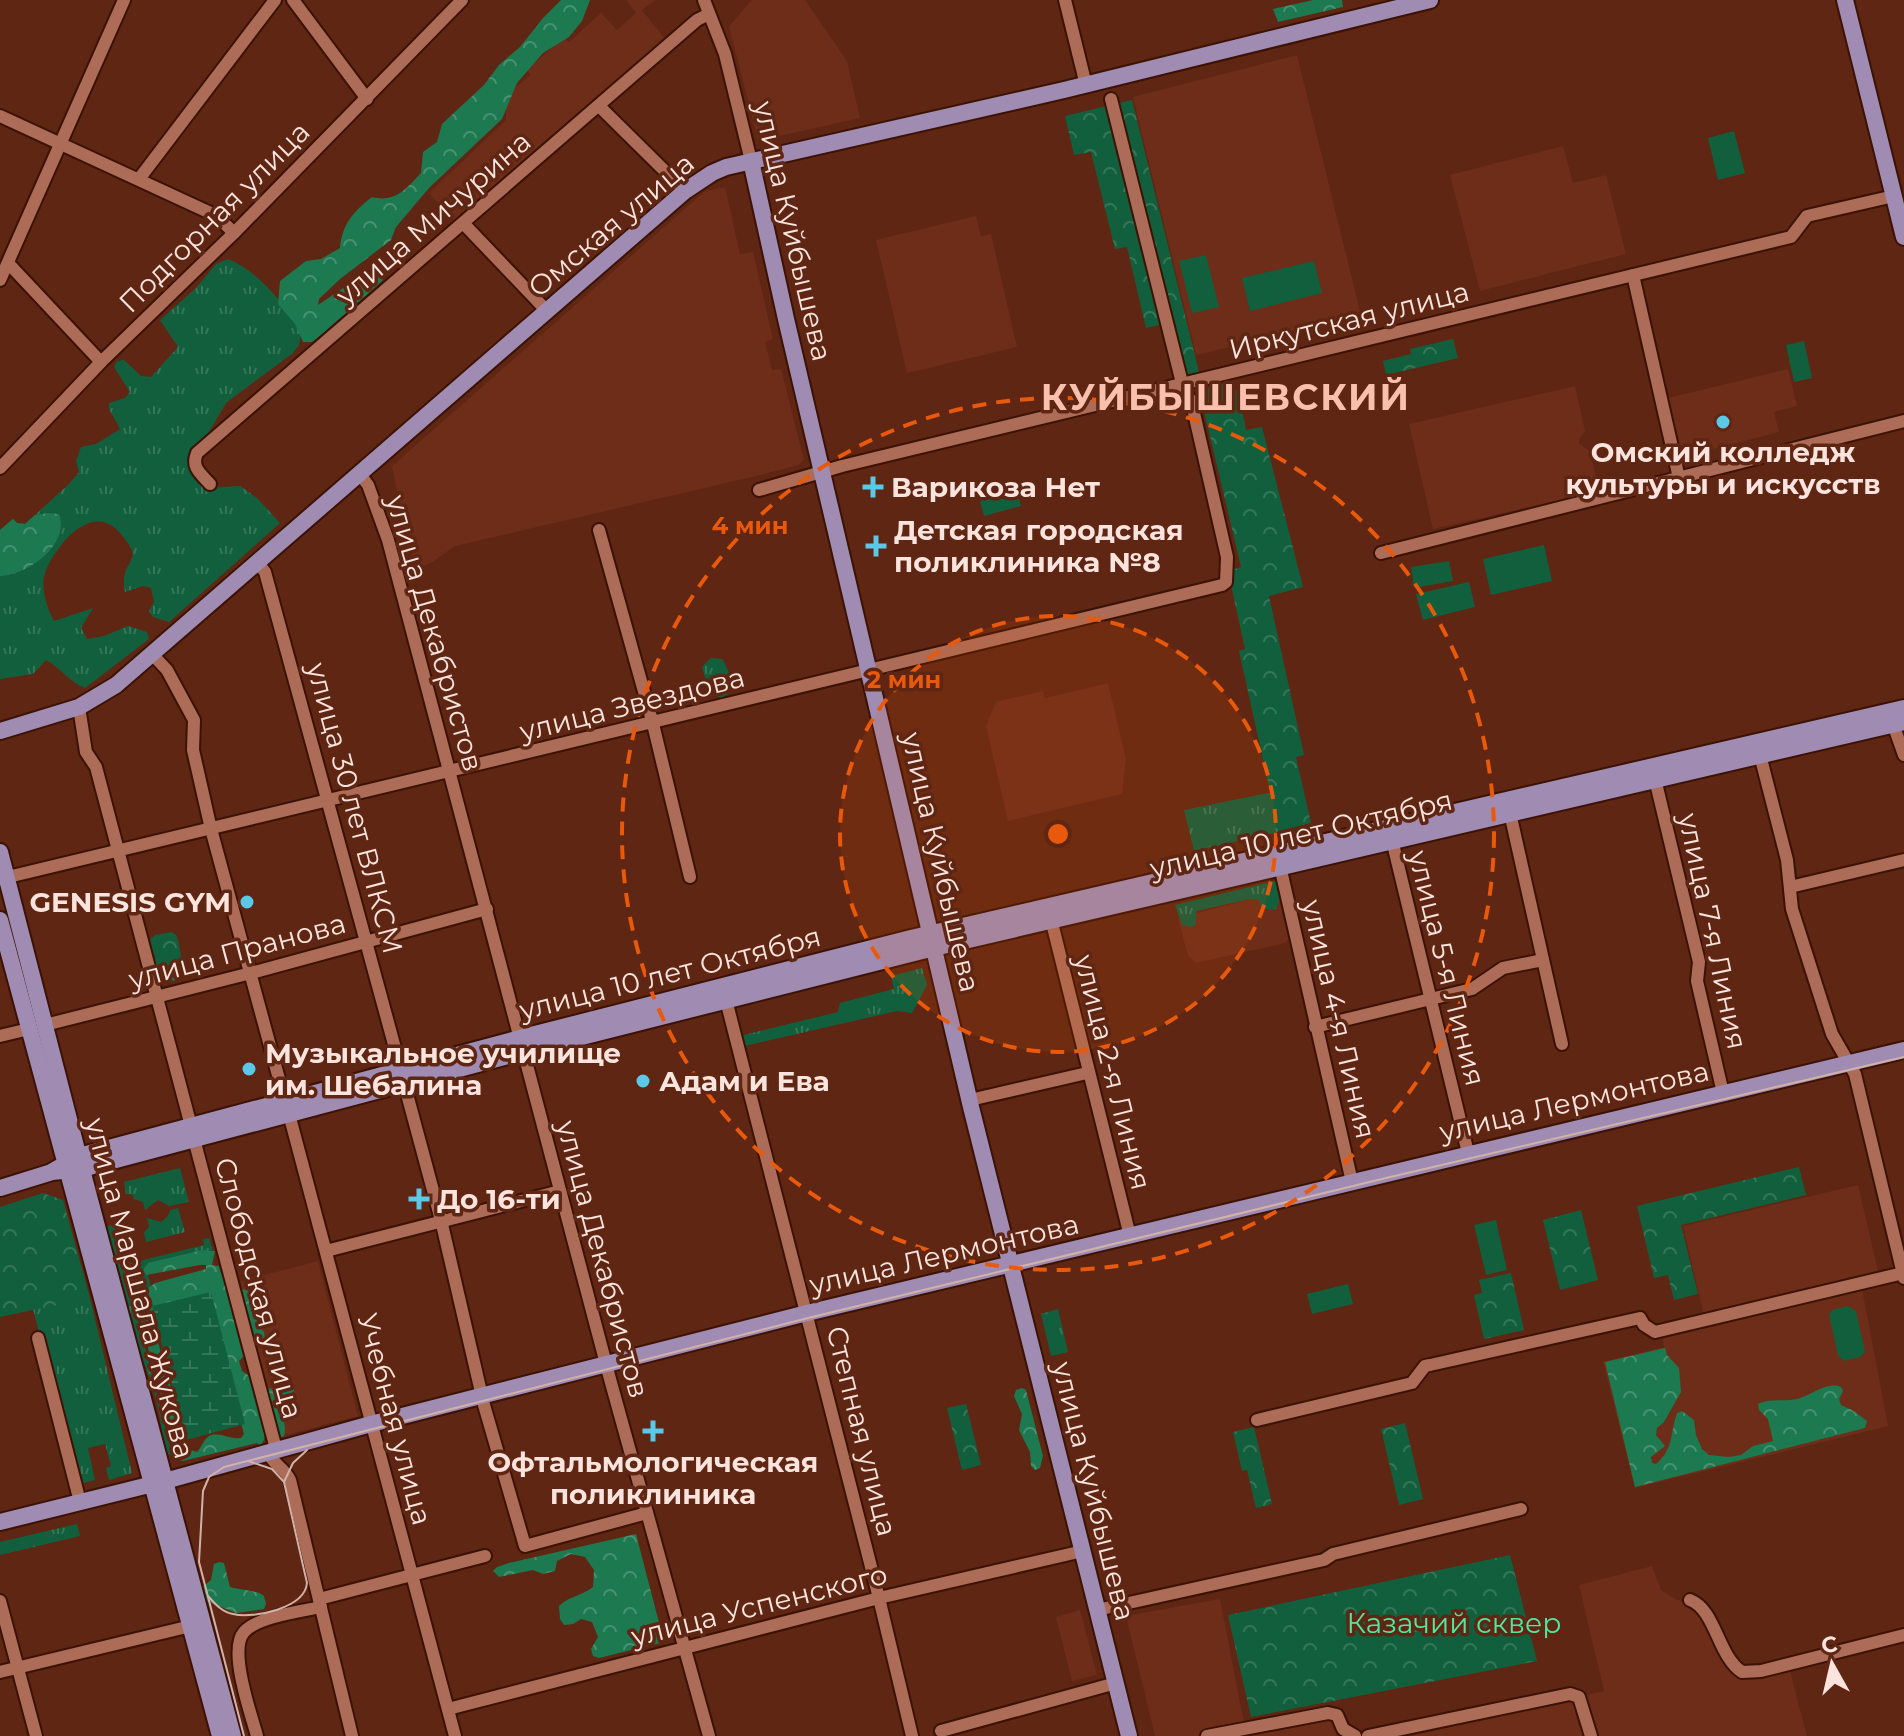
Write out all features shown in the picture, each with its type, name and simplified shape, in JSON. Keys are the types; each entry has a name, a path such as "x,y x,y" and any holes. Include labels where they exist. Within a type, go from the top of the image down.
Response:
{"main road":[{"name":"Омская улица","path":"1,730 79,707 116,685 685,191 712,173 751,161 1086,85 1430,0"},
{"path":"1845,0 1898,201 1904,237"},
{"name":"улица Куйбышева","path":"751,161 970,1100 1129,1736"},
{"name":"улица 10 лет Октября","path":"0,1188 193,1132 932,940 1904,708"},
{"name":"улица 10 лет Октября","path":"522,1045 726,1000 932,940 1051,919 1898,723"},
{"name":"улица Маршала Жукова","path":"0,852 3,878 69,1166 196,1624 220,1736"},
{"name":"улица Маршала Жукова","path":"0,920 37,1027"},
{"name":"улица Лермонтова","path":"0,1522 807,1313 1904,1050"},
{"name":"улица Маршала Жукова","path":"196,1624 221,1690 233,1736"}],"street":[{"path":"0,280 124,0"},
{"path":"139,179 275,0"},
{"path":"293,0 367,99"},
{"name":"Подгорная улица","path":"0,468 101,362 234,233 462,0"},
{"name":"улица Куйбышева","path":"704,0 725,54 751,161"},
{"path":"1065,0 1086,85"},
{"name":"улица Мичурина","path":"210,484 193,462 197,453 697,20 709,14"},
{"path":"1111,99 1184,390"},
{"path":"599,106 685,191"},
{"path":"0,116 60,141 217,216 234,233"},
{"name":"Иркутская улица","path":"759,490 823,474 842,466 1184,390 1791,237 1807,216 1898,201"},
{"path":"464,224 547,311"},
{"path":"8,263 101,362"},
{"path":"1633,275 1679,478"},
{"name":"улица Звездова","path":"3,878 1215,588 1226,582 1227,557 1191,400 1184,390"},
{"path":"1381,553 1904,421"},
{"name":"улица Декабристов","path":"359,473 376,503 388,540 606,1365 709,1736"},
{"path":"599,530 653,724 690,877"},
{"name":"улица 30 лет ВЛКСМ","path":"257,562 265,572 367,942 525,1546 647,1513"},
{"name":"Учебная улица","path":"152,654 167,670 194,720 193,750 211,829 455,1736"},
{"name":"Слободская улица","path":"79,707 86,752 96,767 193,1132 272,1450 271,1460 287,1473 290,1480 352,1736"},
{"path":"1898,723 1904,755"},
{"path":"1257,1420 1412,1383 1425,1366 1640,1318 1655,1332 1904,1275 1855,1074 1832,1034 1792,909 1787,860 1760,755"},
{"name":"улица 7-я Линия","path":"1655,779 1699,962 1697,981 1723,1093"},
{"path":"1510,813 1562,1044"},
{"name":"улица 5-я Линия","path":"1392,840 1424,982 1431,998 1468,1153"},
{"path":"1790,887 1904,860"},
{"name":"улица 4-я Линия","path":"1280,866 1352,1182"},
{"name":"улица Пранова","path":"0,1036 487,909"},
{"name":"улица 2-я Линия","path":"1051,919 1130,1236"},
{"path":"1315,1027 1472,989 1503,968 1543,960"},
{"name":"Степная улица","path":"726,1000 912,1736"},
{"path":"970,1100 1087,1073"},
{"path":"326,1251 560,1191"},
{"path":"38,1338 80,1502"},
{"path":"1097,1610 1324,1560 1333,1554 1521,1509"},
{"name":"улица Успенского","path":"448,1709 879,1598 1083,1551"},
{"path":"257,1736 243,1684 239,1649 239,1639 245,1630 259,1622 320,1603 485,1556"},
{"path":"1690,1600 1703,1608 1727,1658 1742,1672 1761,1671 1904,1635"},
{"path":"0,1601 36,1736"},
{"path":"0,1672 196,1624"},
{"path":"941,1731 1116,1683"},
{"path":"221,1690 243,1684"},
{"path":"1368,1736 1561,1695 1579,1697 1591,1736"},
{"path":"1207,1736 1328,1713 1337,1715 1343,1729 1355,1736"}],"shaded area":[{"path":"626,0 655,0 642,10 665,39 457,224 429,193 506,120 506,96 530,75 527,70 564,37 569,42 601,13 617,30 636,13"},
{"path":"752,0 805,0 847,61 860,118 758,141 729,26"},
{"path":"1297,55 1361,315 1196,355 1133,97"},
{"path":"1563,146 1573,183 1606,175 1626,254 1480,291 1450,175"},
{"path":"725,187 740,254 753,252 773,339 765,342 772,370 781,369 804,460 798,465 756,476 455,546 431,563 417,568 405,532 392,466 705,191"},
{"path":"976,216 981,236 991,234 1017,347 907,373 876,240"},
{"name":"Омский колледж культуры и искусств","path":"1788,369 1797,406 1774,412 1779,432 1678,458 1664,399"},
{"path":"1575,386 1585,431 1579,444 1590,451 1599,491 1433,529 1409,424"},
{"path":"1108,683 1126,759 1122,794 1008,821 986,726 996,702 1043,691 1045,698"},
{"path":"1281,895 1290,937 1285,943 1196,963 1188,956 1178,918 1250,899"},
{"path":"1858,1185 1879,1275 1704,1316 1683,1226"},
{"path":"318,1261 358,1416 278,1437 238,1282"},
{"path":"1862,1289 1888,1426 1635,1488 1603,1362 1664,1347 1662,1336"},
{"path":"1652,1566 1661,1590 1696,1606 1729,1668 1743,1679 1758,1679 1790,1671 1807,1736 1412,1736 1604,1691 1579,1585"},
{"path":"1220,1599 1246,1733 1333,1716 1337,1736 1155,1736 1126,1616"},
{"path":"1080,1610 1097,1675 1072,1681 1056,1617"}],"green space":[{"path":"561,0 590,0 582,21 569,37 543,53 517,83 502,119 429,188 396,227 391,240 340,279 319,299 318,305 373,268 380,271 383,280 312,342 303,342 295,324 278,304 280,281 306,261 321,259 340,248 350,219 372,197 394,196 421,173 423,152 437,142 442,124 484,85"},
{"path":"1313,0 1342,0 1343,7 1278,22 1273,9"},
{"path":"1132,100 1200,376 1179,381 1164,329 1159,325 1146,328 1127,247 1115,249 1091,152 1074,155 1065,116"},
{"path":"1734,131 1745,173 1718,180 1708,138"},
{"path":"1206,255 1219,307 1192,313 1179,261"},
{"path":"228,259 260,280 278,299 302,329 299,345 293,353 226,403 204,440 189,457 196,478 201,483 213,487 240,486 257,498 280,523 169,622 153,617 149,611 154,602 151,588 143,586 125,592 124,575 133,553 121,534 110,524 99,521 76,530 57,550 45,573 45,598 54,621 93,608 81,628 87,639 128,626 147,632 149,639 85,688 46,660 33,674 0,679 0,530 13,519 25,524 79,472 76,461 81,447 96,444 120,429 109,403 125,398 130,392 114,367 117,361 124,360 141,376 151,377 178,347 160,320 195,289 216,264"},
{"path":"1314,261 1322,293 1250,311 1242,278"},
{"path":"1453,339 1458,358 1386,375 1383,361 1411,354 1410,349"},
{"path":"1804,341 1812,378 1794,382 1786,345"},
{"path":"1227,383 1239,393 1246,430 1262,427 1303,587 1269,596 1304,755 1296,757 1311,823 1279,831 1239,651 1245,649 1228,571 1241,567 1199,390"},
{"path":"1016,488 1021,506 984,516 979,497"},
{"path":"59,514 61,526 53,547 34,564 0,576 0,530 13,519 25,524 35,515"},
{"path":"1544,545 1552,581 1491,595 1483,559"},
{"path":"1449,561 1453,581 1414,588 1411,567"},
{"path":"1469,582 1475,607 1423,620 1416,594"},
{"path":"711,658 722,659 729,675 731,686 722,698 710,694 702,667"},
{"path":"1273,792 1282,831 1194,851 1184,810"},
{"path":"1278,880 1281,895 1276,909 1261,907 1259,900 1250,899 1196,911 1196,924 1192,927 1182,925 1175,905"},
{"path":"172,932 177,936 185,975 163,983 158,978 150,940 155,935"},
{"path":"922,968 927,985 912,1013 897,1011 740,1047 739,1041 744,1035 838,1012 840,1003 894,989 891,976"},
{"path":"1799,1167 1806,1195 1681,1225 1698,1294 1674,1300 1668,1275 1654,1278 1637,1206"},
{"path":"180,1168 189,1202 169,1206 158,1200 145,1210 143,1202 126,1194 124,1182"},
{"path":"43,1193 63,1200 90,1298 0,1317 0,1207"},
{"path":"178,1208 185,1232 146,1242 144,1232 149,1227 147,1218 161,1222 170,1210"},
{"path":"1581,1210 1598,1280 1560,1290 1543,1220"},
{"path":"1496,1220 1507,1270 1486,1275 1474,1225"},
{"path":"114,1225 172,1454 166,1455 156,1398 136,1340 105,1227"},
{"path":"209,1238 213,1250 146,1266 152,1292 139,1311 127,1264 204,1245 203,1239"},
{"path":"202,1250 215,1251 212,1265 219,1266 227,1283 247,1290 255,1301 257,1324 264,1332 265,1339 261,1346 253,1346 236,1316 246,1354 239,1361 242,1371 266,1397 269,1388 280,1392 290,1384 294,1391 276,1408 284,1421 284,1436 279,1438 266,1428 260,1446 257,1443 183,1461 177,1459 175,1453 179,1437 183,1436 191,1450 197,1452 209,1436 217,1434 241,1438 244,1434 239,1416 157,1307 152,1311 154,1328 182,1426 177,1431 169,1427 139,1314 148,1288 155,1283 206,1269 206,1265 200,1265 146,1275 143,1270 148,1263"},
{"path":"1511,1273 1524,1330 1484,1339 1474,1295 1482,1293 1479,1280"},
{"path":"1348,1284 1353,1304 1312,1314 1307,1294"},
{"path":"211,1292 245,1424 186,1440 152,1306"},
{"path":"90,1298 132,1473 109,1480 106,1468 111,1466 105,1444 88,1448 95,1480 83,1483 64,1409 59,1409 33,1309"},
{"path":"1848,1306 1856,1311 1865,1352 1860,1357 1844,1361 1838,1355 1829,1315 1832,1310"},
{"path":"1058,1309 1068,1352 1051,1356 1041,1314"},
{"path":"1665,1348 1679,1368 1681,1392 1664,1422 1657,1428 1656,1435 1665,1446 1651,1457 1652,1463 1656,1464 1666,1453 1677,1413 1682,1411 1694,1420 1702,1449 1709,1455 1741,1455 1753,1446 1773,1441 1768,1419 1759,1410 1758,1404 1797,1399 1830,1386 1841,1387 1841,1405 1867,1421 1865,1428 1635,1487 1605,1362"},
{"path":"1016,1390 1026,1390 1043,1456 1040,1468 1035,1470 1019,1430 1022,1414 1014,1396"},
{"path":"966,1404 981,1465 962,1470 947,1408"},
{"path":"1405,1423 1423,1499 1399,1505 1381,1429"},
{"path":"1254,1427 1272,1504 1256,1508 1247,1470 1242,1471 1233,1432"},
{"path":"77,1524 80,1536 0,1555 0,1542"},
{"path":"636,1534 664,1642 599,1658 593,1656 591,1649 598,1637 592,1622 581,1619 564,1625 559,1606 593,1587 594,1570 585,1557 571,1554 557,1561 555,1571 543,1574 533,1570 499,1577 493,1571 509,1563"},
{"name":"Казачий сквер","path":"1510,1555 1537,1661 1251,1717 1228,1615"},
{"path":"224,1563 230,1587 261,1594 266,1604 264,1609 236,1613 204,1600 200,1589 211,1580 214,1564"}],"tram line":[{"path":"244,1736 199,1562 203,1491 209,1477 224,1467 808,1318 1904,1057"},
{"path":"284,1482 293,1463 307,1450"},
{"path":"208,1596 229,1613 253,1615 288,1605 298,1599 307,1583 284,1482 272,1469 248,1461"}],"place":[{"name":"Омский колледж культуры и искусств","path":"1723,422"},
{"name":"Варикоза Нет","path":"873,487"},
{"name":"Детская городская поликлиника №8","path":"876,546"},
{"name":"GENESIS GYM","path":"247,902"},
{"name":"Музыкальное училище им. Шебалина","path":"249,1069"},
{"name":"Адам и Ева","path":"643,1081"},
{"name":"До 16-ти","path":"419,1199"},
{"name":"Офтальмологическая поликлиника","path":"653,1431"}],"district":[{"name":"КУЙБЫШЕВСКИЙ","path":"1226,397"}]}
